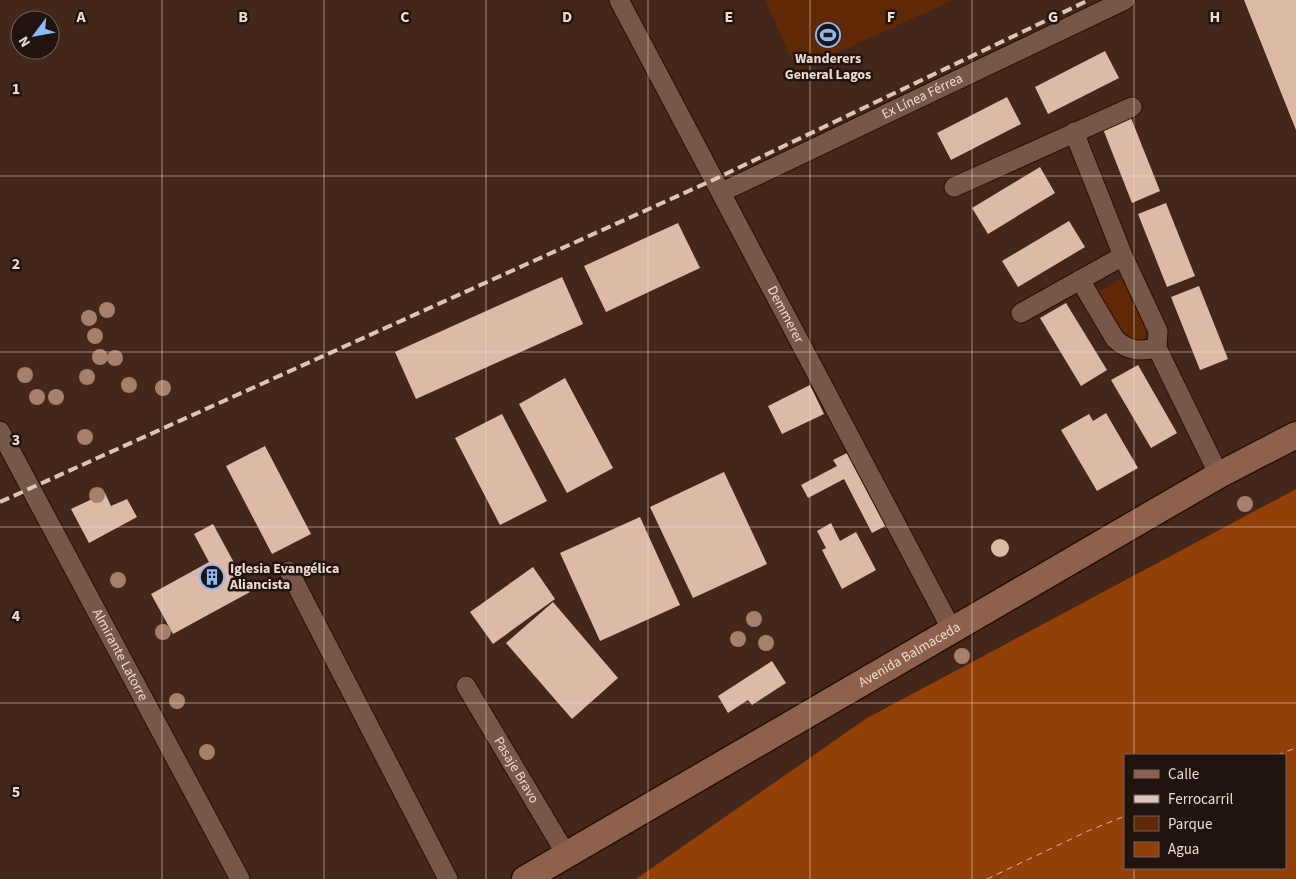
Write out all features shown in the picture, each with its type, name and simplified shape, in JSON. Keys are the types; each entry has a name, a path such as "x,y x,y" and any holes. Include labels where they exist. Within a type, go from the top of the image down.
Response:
{"main road":[{"name":"Avenida Balmaceda","path":"525,879 1219,475 1296,435"}],"street":[{"name":"Demmerer","path":"619,0 952,630"},
{"name":"Ex Línea Férrea","path":"722,192 1125,0"},
{"path":"954,187 1132,107"},
{"path":"1074,132 1124,256 1158,331 1157,348 1219,475"},
{"path":"1021,313 1124,256"},
{"path":"1080,280 1112,334 1121,344 1135,350 1157,348"},
{"name":"Almirante Latorre","path":"0,431 240,879"},
{"path":"289,571 448,879"},
{"name":"Pasaje Bravo","path":"466,686 566,854"}],"green space":[{"name":"Wanderers General Lagos","path":"765,0 954,0 797,71"},
{"path":"1122,279 1148,330 1141,344 1127,344 1096,293"}],"water":[{"path":"1296,489 1296,879 636,879 867,718"}],"building":[{"path":"1244,0 1296,0 1296,130"},
{"path":"1105,51 1119,78 1048,114 1035,87"},
{"path":"1007,97 1021,124 951,160 937,133"},
{"path":"1131,118 1160,191 1132,203 1103,129"},
{"path":"1040,167 1055,193 988,234 972,208"},
{"path":"1166,203 1195,276 1167,287 1138,214"},
{"path":"1069,221 1085,247 1018,287 1002,261"},
{"path":"678,223 700,268 606,312 584,266"},
{"path":"562,277 583,324 416,399 395,352"},
{"path":"1199,286 1228,359 1200,370 1171,297"},
{"path":"1066,303 1107,370 1081,386 1040,318"},
{"path":"1138,365 1177,433 1151,448 1111,380"},
{"path":"565,378 613,468 567,493 519,404"},
{"path":"810,385 824,414 782,434 768,406"},
{"path":"1106,413 1138,468 1097,491 1061,430 1089,414 1093,421"},
{"path":"502,414 547,501 500,525 455,438"},
{"path":"265,446 311,534 272,554 226,466"},
{"path":"851,451 889,524 872,533 844,479 808,498 801,485 837,466 833,460"},
{"path":"724,472 767,564 693,598 650,507"},
{"path":"105,493 111,506 127,499 137,517 89,543 71,509"},
{"path":"640,517 680,605 600,641 560,553"},
{"path":"831,523 840,541 856,532 876,570 842,589 822,550 826,548 817,531"},
{"name":"Iglesia Evangélica Aliancista","path":"213,524 250,592 173,634 151,594 209,562 194,534"},
{"path":"1000,539 1006,542 1009,548 1006,554 1000,557 994,554 991,548 994,542"},
{"path":"533,567 555,599 493,644 470,612"},
{"path":"553,602 618,678 572,719 506,643"},
{"path":"772,661 786,683 752,705 748,700 728,713 718,696"}],"ferry route":[{"path":"1280,754 1296,748"},
{"path":"987,879 1088,831 1124,816"}],"railway":[{"path":"0,502 713,180 1089,0"}],"place":[{"name":"Wanderers General Lagos","path":"828,35"},
{"name":"Iglesia Evangélica Aliancista","path":"212,577"}]}
